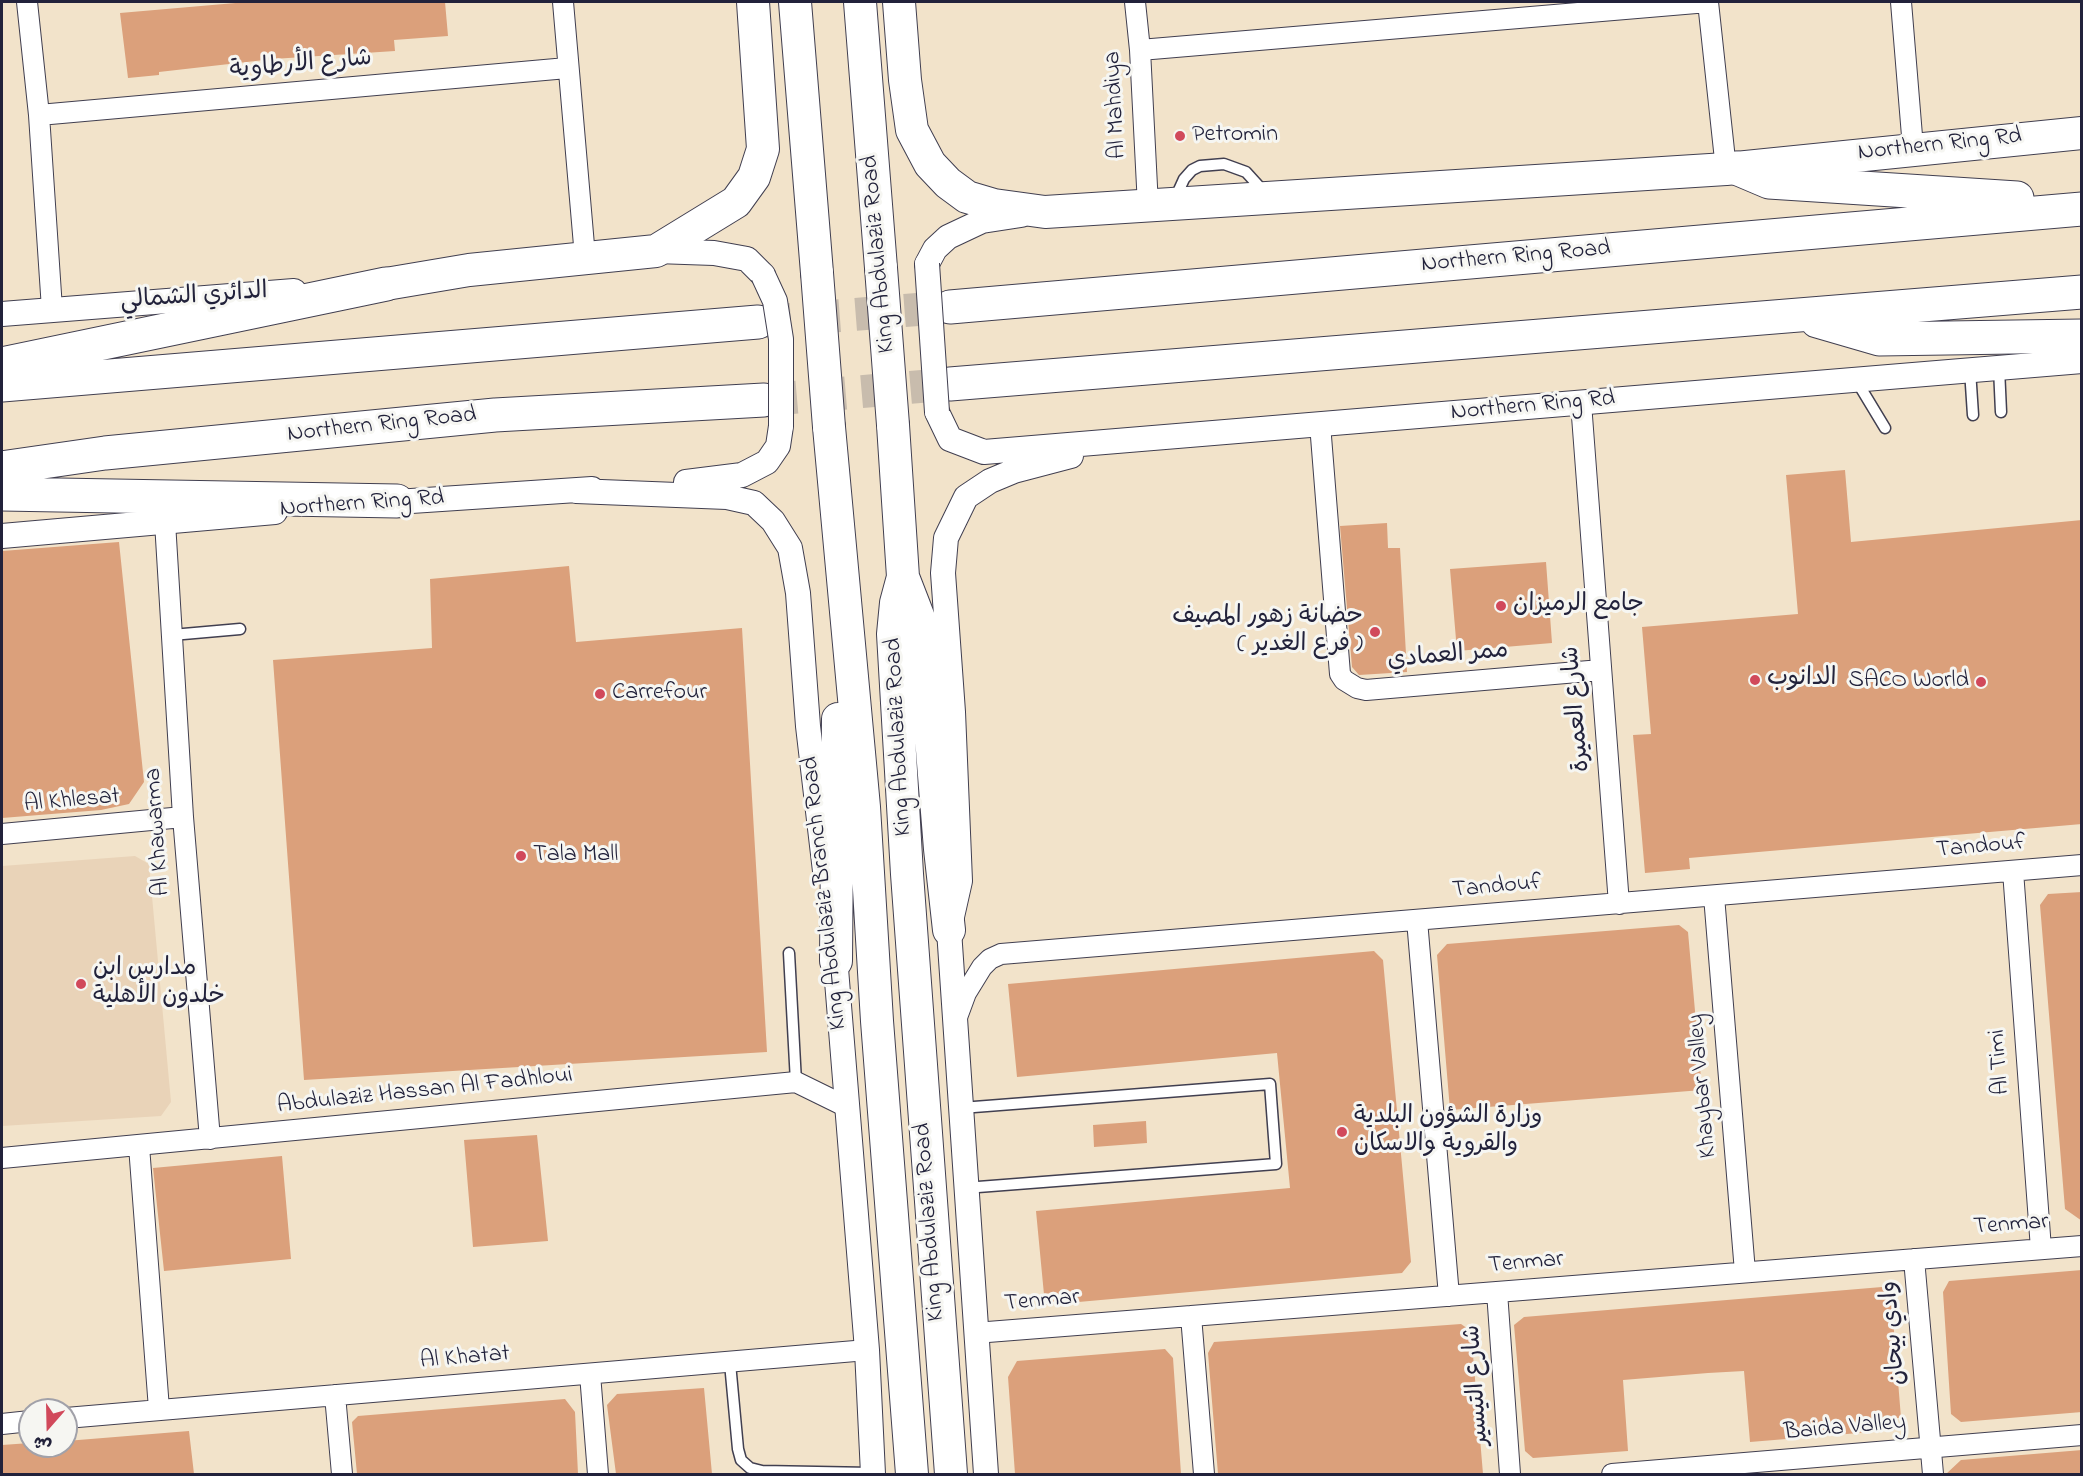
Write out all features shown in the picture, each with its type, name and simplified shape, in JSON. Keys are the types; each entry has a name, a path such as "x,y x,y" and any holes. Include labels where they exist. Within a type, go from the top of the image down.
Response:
{"highway":[{"path":"1731,169 1769,183 2049,200 2082,208"},
{"name":"Northern Ring Road","path":"950,307 2082,208"},
{"path":"2,364 386,284"},
{"path":"943,398 1798,315 2082,292"},
{"path":"1798,315 1879,339 2082,336"},
{"path":"2,386 758,322"},
{"name":"Northern Ring Road","path":"2,468 105,453 495,414 773,413"},
{"path":"2,494 398,501"}],"main road":[{"path":"386,284 469,270 656,251 736,202 754,177 763,149 753,2"},
{"name":"King Abdulaziz Road","path":"795,2 841,572 864,807 881,1078 912,1474"},
{"name":"King Abdulaziz Road","path":"860,2 903,577 896,603 893,634 907,874 951,1474"},
{"name":"Northern Ring Rd","path":"898,2 912,130 930,164 948,183 967,197 994,205 1045,212 1731,169 1913,148 2082,133"},
{"path":"836,961 841,572"},
{"path":"903,577 922,626 940,849 950,930"}],"street":[{"path":"27,2 39,115 52,309"},
{"path":"563,2 585,257"},
{"name":"Al Mahdiya","path":"1135,2 1161,205"},
{"path":"1140,50 1708,2 1731,169"},
{"path":"1900,2 1913,148"},
{"name":"شارع الأرطاوية","path":"39,115 567,68"},
{"path":"943,398 927,264 935,249 948,237 981,221 1045,212"},
{"name":"Northern Ring Rd","path":"2,536 398,501 576,491 723,479 742,475 767,462 778,446 773,413 781,339 775,301 763,275 747,259 714,253 656,251"},
{"name":"الدائري الشمالي","path":"2,314 386,284"},
{"name":"Northern Ring Rd","path":"943,398 950,439 984,452 2082,361"},
{"name":"شارع العميرة","path":"1581,403 1619,904"},
{"name":"ممر العمادي","path":"1320,424 1340,674 1344,680 1357,688 1366,690 1601,670"},
{"path":"986,1474 965,1188 950,930 960,881 953,712 943,573 946,538 966,497 990,481 1014,471 1127,441"},
{"name":"King Abdulaziz Branch Road","path":"576,491 728,496 754,503 773,521 790,548 798,593 808,726 836,961 867,1350 872,1474"},
{"name":"Al Khawarma","path":"165,522 183,817 210,1139"},
{"name":"Al Khlesat","path":"2,834 183,817"},
{"name":"Tandouf","path":"956,1022 966,993 982,967 990,959 1001,954 2082,865"},
{"name":"Al Timi","path":"2013,871 2040,1250"},
{"name":"Khaybar Valley","path":"1714,896 1745,1272"},
{"path":"1417,920 1449,1296"},
{"path":"796,1082 847,1107"},
{"name":"Abdulaziz Hassan Al Fadhloui","path":"2,1158 796,1082"},
{"path":"139,1146 159,1409"},
{"name":"Tenmar","path":"975,1333 2082,1246"},
{"name":"وادي بيحان","path":"1914,1259 1933,1474"},
{"name":"شارع التيسير","path":"1497,1292 1510,1474"},
{"path":"1191,1316 1204,1474"},
{"name":"Al Khatat","path":"78,1417 867,1350"},
{"path":"590,1374 598,1474"},
{"path":"335,1395 342,1474"},
{"path":"2,1424 18,1422"},
{"name":"Baida Valley","path":"1612,1474 2082,1435"}],"lane":[{"path":"1999,368 2001,412"},
{"path":"1970,370 1973,415"},
{"path":"1856,380 1885,428"},
{"path":"172,634 240,629"},
{"path":"789,953 796,1082"},
{"path":"961,1108 1270,1084 1276,1164 965,1188"},
{"path":"730,1363 738,1449 741,1460 750,1468 762,1471 872,1474"}],"shaded area":[{"name":"مدارس ابن خلدون الأهلية","path":"135,856 149,864 171,1102 161,1116 2,1126 2,866"}],"building":[{"path":"247,2 445,2 448,36 394,40 395,51 273,59 159,72 159,75 128,78 120,13"},
{"path":"1845,470 1851,542 2082,520 2082,824 1689,858 1690,869 1645,873 1633,735 1651,734 1642,627 1798,614 1786,475"},
{"path":"1387,523 1388,548 1400,548 1407,672 1359,675 1352,667 1340,526"},
{"path":"119,542 144,782 129,804 101,810 2,818 2,551"},
{"name":"جامع الرميزان","path":"1546,562 1552,643 1457,651 1450,569"},
{"name":"Tala Mall","path":"569,566 576,642 742,628 767,1052 304,1080 273,660 432,648 430,579"},
{"path":"2082,892 2082,1221 2065,1209 2040,905 2048,894"},
{"path":"1679,925 1688,932 1702,1090 1450,1110 1437,955 1447,944"},
{"name":"وزارة الشؤون البلدية والقروية والاسكان","path":"1374,951 1383,960 1411,1262 1402,1273 1045,1305 1036,1211 1290,1188 1277,1053 1017,1077 1008,984"},
{"path":"1146,1121 1147,1143 1094,1147 1093,1125"},
{"path":"537,1135 548,1241 473,1247 464,1140"},
{"path":"282,1156 291,1259 164,1271 153,1168"},
{"path":"2082,1270 2082,1412 1961,1422 1951,1414 1943,1292 1949,1281"},
{"path":"1882,1287 1891,1294 1901,1418 1894,1418 1895,1430 1750,1442 1744,1371 1708,1373 1623,1380 1628,1451 1533,1458 1525,1451 1514,1325 1524,1317"},
{"path":"1461,1324 1471,1331 1483,1474 1218,1474 1208,1353 1214,1342"},
{"path":"1165,1349 1173,1358 1181,1474 1015,1474 1008,1377 1017,1361"},
{"path":"704,1388 712,1474 616,1474 607,1405 617,1394"},
{"path":"565,1399 575,1412 578,1474 357,1474 352,1422 358,1416"},
{"path":"189,1431 194,1474 2,1474 2,1445 18,1444 18,1458 78,1458 78,1440"},
{"path":"2082,1450 2082,1474 1946,1474 1961,1460"}],"tunnel":[{"path":"758,322 950,307"},
{"path":"764,400 950,384"}],"place":[{"name":"Petromin","path":"1180,136"},
{"name":"جامع الرميزان","path":"1501,606"},
{"name":"حضانة زهور المصيف ( فرع الغدير )","path":"1375,632"},
{"name":"الدانوب","path":"1755,680"},
{"name":"SACO World","path":"1981,682"},
{"name":"Carrefour","path":"600,694"},
{"name":"Tala Mall","path":"521,856"},
{"name":"مدارس ابن خلدون الأهلية","path":"81,984"},
{"name":"وزارة الشؤون البلدية والقروية والاسكان","path":"1342,1132"}]}
